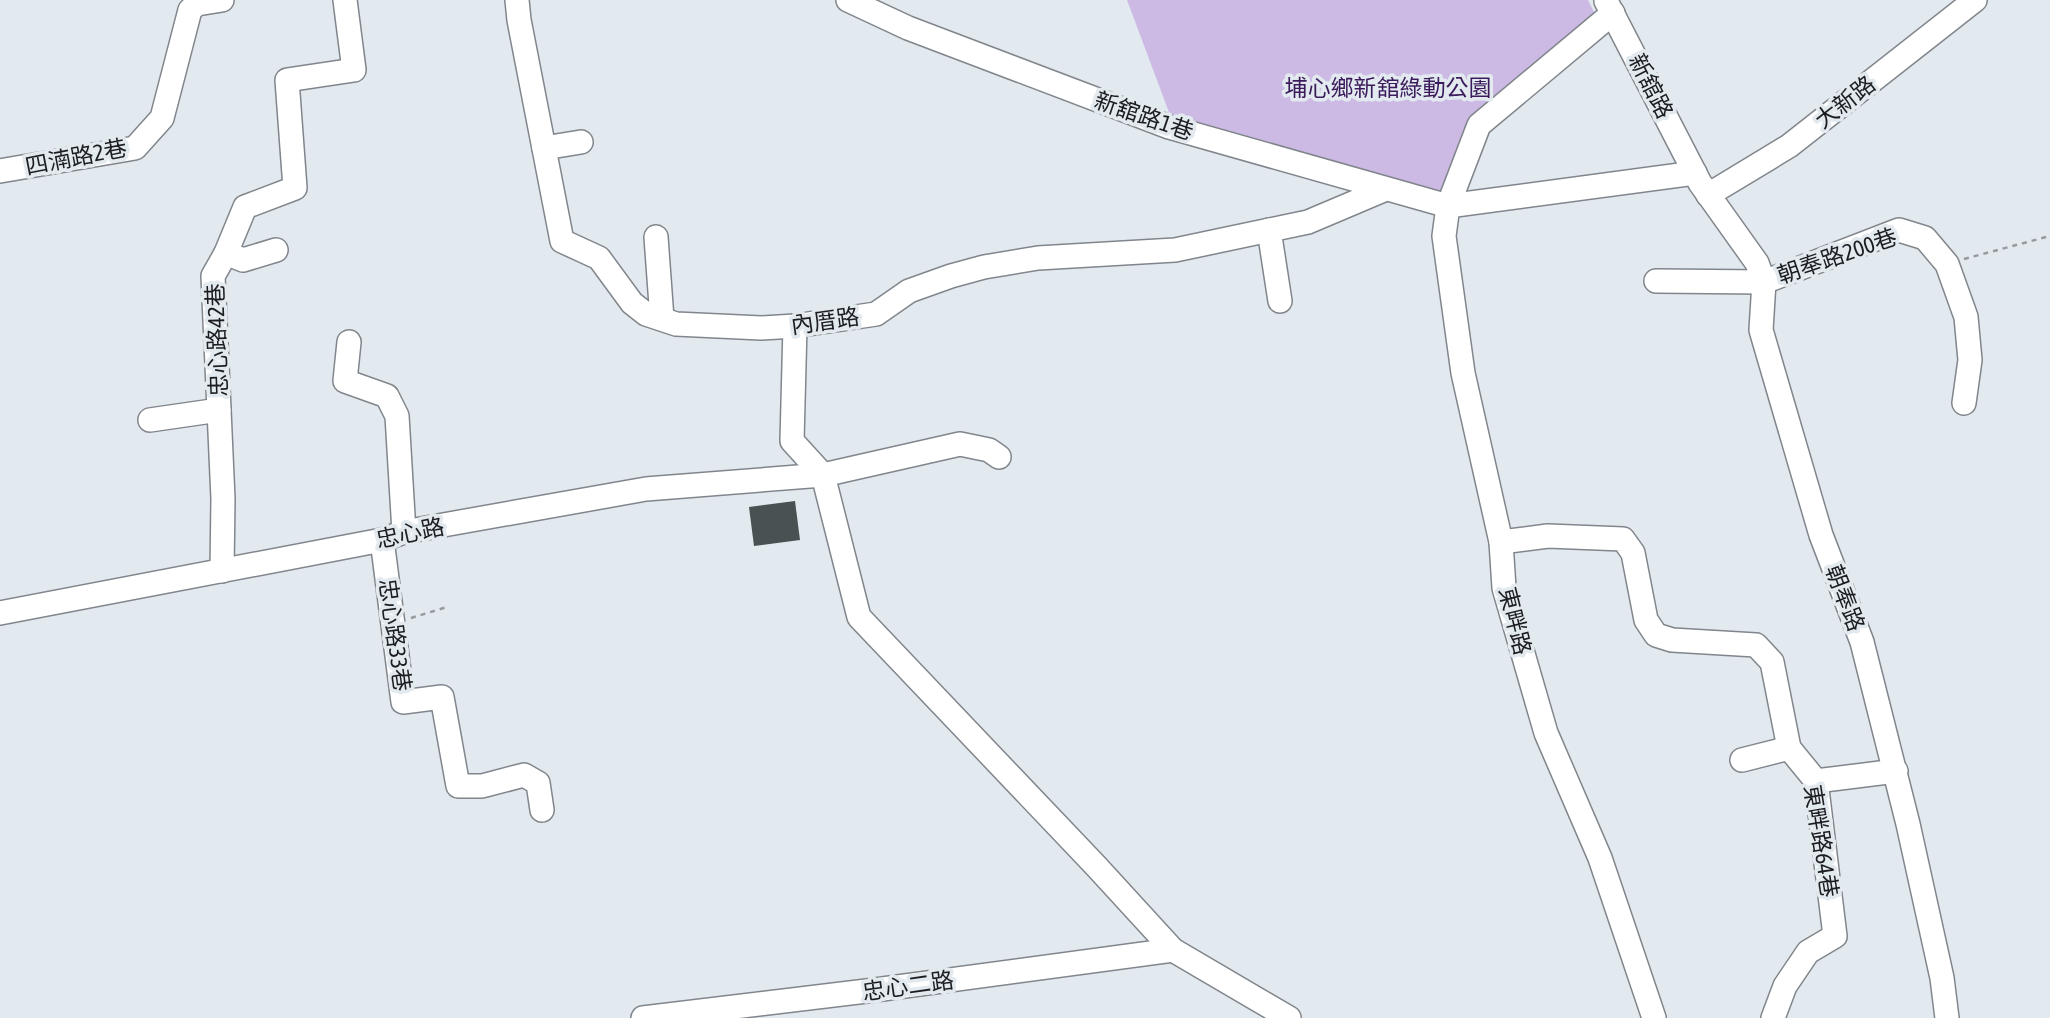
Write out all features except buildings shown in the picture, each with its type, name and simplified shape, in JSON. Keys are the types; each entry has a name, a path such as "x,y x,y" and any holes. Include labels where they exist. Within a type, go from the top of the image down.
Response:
{"street":[{"name":"四湳路2巷","path":"0,171 135,148 162,118 190,10 197,4 222,0"},
{"name":"忠心路42巷","path":"222,571 223,499 213,276 226,253 245,207 295,188 287,80 354,70 345,0"},
{"name":"內厝路","path":"517,0 562,241 599,258 632,303 646,314 676,324 761,328 876,314 909,291 984,267 1038,258 1175,250 1308,222 1386,188"},
{"name":"新舘路1巷","path":"848,0 908,28 1169,127 1448,206"},
{"name":"大新路","path":"1708,195 1789,146 1975,0"},
{"name":"新舘路","path":"1609,7 1708,195"},
{"name":"東畔路","path":"1609,7 1479,125 1448,206 1444,236 1463,373 1501,542 1504,588 1546,733 1600,858 1654,1018"},
{"path":"544,148 581,142"},
{"path":"1448,206 1695,173"},
{"path":"1708,195 1757,263 1764,282"},
{"path":"1269,230 1280,301"},
{"name":"朝奉路200巷","path":"1656,281 1764,282 1899,230 1925,238 1947,264 1966,317 1970,360 1964,403"},
{"path":"656,237 662,319"},
{"path":"226,253 243,260 276,250"},
{"name":"朝奉路","path":"1764,282 1760,330 1821,535 1862,642 1896,771 1942,978 1947,1018"},
{"path":"794,326 792,440 823,475 859,617 1096,866 1172,950 1289,1018"},
{"path":"349,342 345,380 387,396 397,416 404,532"},
{"path":"150,420 219,410"},
{"name":"忠心路","path":"0,613 382,540 404,532 646,489 823,475 960,444 989,450 999,457"},
{"name":"東畔路64巷","path":"1501,542 1548,536 1623,539 1633,553 1646,620 1656,635 1672,640 1756,645 1772,663 1789,748 1816,781 1835,936 1808,953 1785,986 1773,1018"},
{"name":"忠心路33巷","path":"382,540 403,702 442,697 458,786 482,786 524,775 537,783 542,810"},
{"path":"1742,760 1789,748"},
{"path":"1816,781 1896,771"},
{"name":"忠心二路","path":"643,1018 1172,950"}],"path":[{"path":"1947,264 2050,236"},
{"path":"394,623 447,607"}],"green space":[{"name":"埔心鄉新舘綠動公園","path":"1127,0 1588,0 1598,20 1472,116 1446,196 1170,115"}]}
